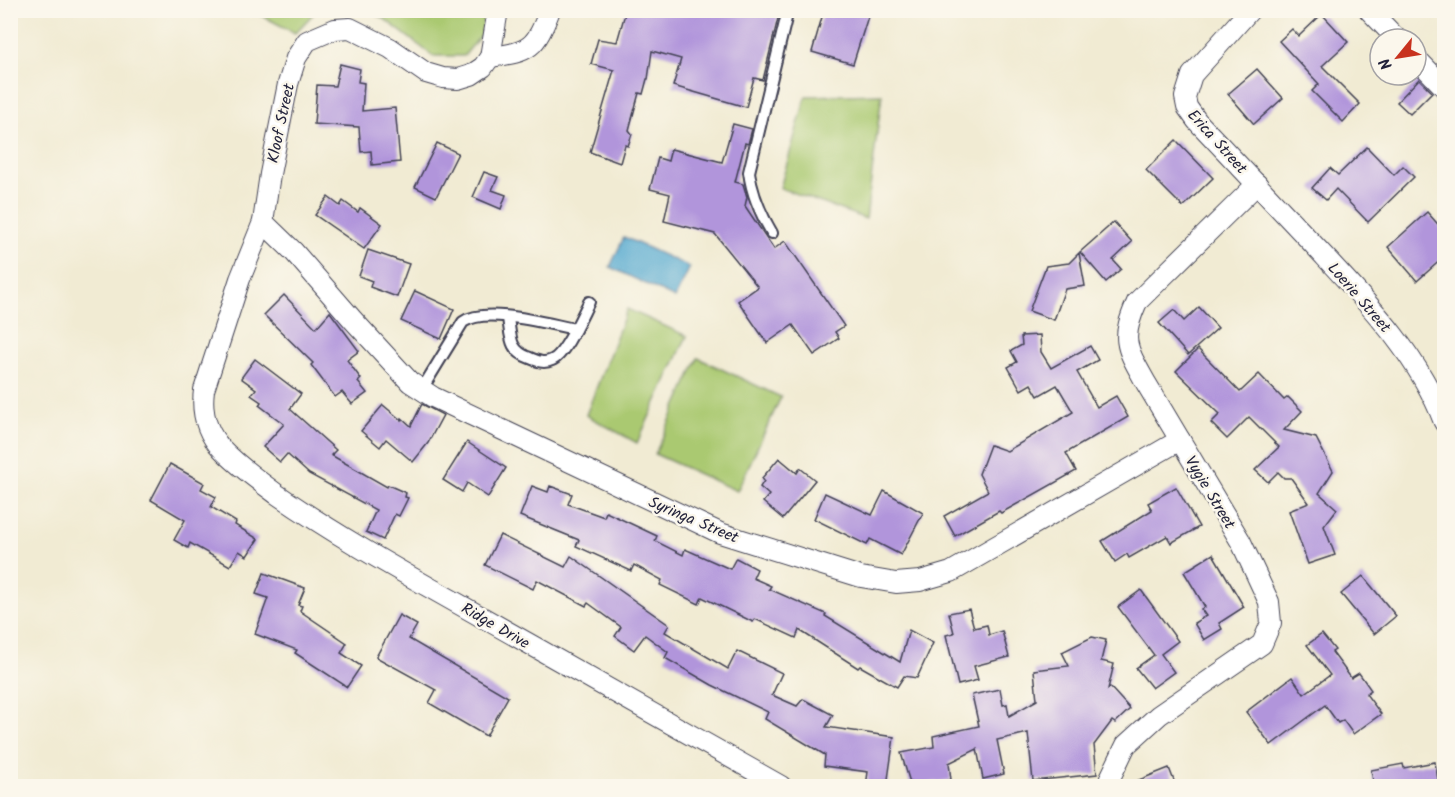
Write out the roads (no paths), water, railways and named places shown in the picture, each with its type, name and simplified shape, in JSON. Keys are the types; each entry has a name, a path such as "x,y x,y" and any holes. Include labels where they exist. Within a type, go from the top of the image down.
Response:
{"street":[{"path":"498,10 490,57 514,54 530,46 542,31 550,10"},
{"name":"Erica Street","path":"1250,10 1192,75 1185,97 1186,107 1197,121 1257,184"},
{"path":"1369,10 1385,27"},
{"name":"Kloof Street","path":"221,448 205,423 202,405 204,390 240,279 263,222 288,84 297,58 307,41 335,29 350,28 390,48 426,73 443,78 458,79 471,75 483,67 490,57"},
{"path":"1428,70 1444,87"},
{"name":"Loerie Street","path":"1257,184 1347,281 1408,354 1434,394 1444,423"},
{"name":"Vygie Street","path":"1109,786 1110,778 1126,745 1159,715 1262,644 1271,623 1269,602 1245,550 1133,360 1125,336 1128,321 1137,302 1257,184"},
{"name":"Syringa Street","path":"263,222 294,252 402,373 422,389 444,402 720,533 861,577 896,583 920,581 951,572 1180,441"},
{"name":"Ridge Drive","path":"221,448 254,478 309,516 413,578 781,786"}],"lane":[{"path":"772,233 759,212 749,172 788,10"},
{"path":"508,318 513,348 521,356 541,362 558,357 590,302"},
{"path":"422,389 463,322 476,316 508,318 575,329"}],"water":[{"path":"624,237 690,267 675,298 610,267"}]}
